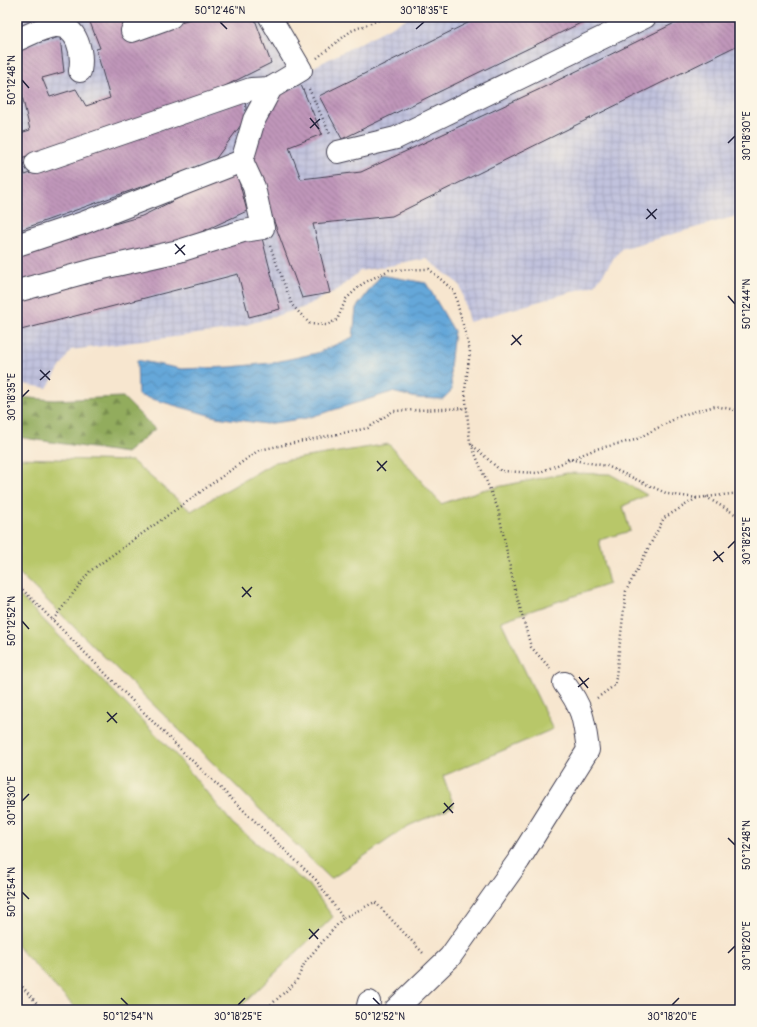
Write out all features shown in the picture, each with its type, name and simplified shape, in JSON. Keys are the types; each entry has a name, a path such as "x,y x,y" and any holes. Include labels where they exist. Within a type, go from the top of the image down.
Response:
{"street":[{"path":"132,31 171,17"},
{"path":"36,163 251,88 271,88 301,70 270,17"},
{"path":"338,152 396,138 645,17"},
{"path":"17,40 43,29 56,26 68,30 78,40 82,59 80,71"},
{"path":"17,291 94,270 179,251 243,231 263,228 254,187 242,162 254,120 271,88"},
{"path":"17,245 83,223 242,162"},
{"path":"395,1010 450,957 519,860 588,750 583,715 574,696 564,683"}],"path":[{"path":"338,152 301,70 351,31 386,17"},
{"path":"263,228 292,305 310,324 326,325 337,320 346,299 362,284 389,270 429,269 454,291 470,351 465,390 470,443 498,509 514,586 531,647 564,683"},
{"path":"470,443 501,471 538,472 567,459 596,449 635,440 682,415 715,406 740,411"},
{"path":"53,620 90,571 259,450 368,428 392,411 467,408"},
{"path":"567,459 607,466 668,494 697,498 740,493"},
{"path":"706,497 740,517"},
{"path":"583,715 589,704 615,685 626,591 664,518 697,498"},
{"path":"17,584 182,751 316,880 343,918"},
{"path":"265,1010 296,982 305,962 343,918 375,902 438,969"},
{"path":"17,981 43,1010"}],"shaded area":[{"path":"38,17 279,17 306,71 410,17 740,17 740,215 621,249 595,285 469,322 460,285 427,259 360,271 337,290 302,308 229,330 71,350 47,388 17,383 17,19"}],"green space":[{"path":"17,397 54,400 123,397 155,429 126,453 17,437"},
{"path":"389,444 441,504 482,490 567,473 610,474 647,495 623,506 630,531 599,540 609,584 501,621 553,729 443,776 454,806 408,826 331,879 17,571 17,458 132,461 191,511 275,462"},
{"path":"17,593 176,755 233,824 311,887 333,917 237,1010 77,1010 17,946"}],"water":[{"path":"381,275 426,283 454,331 450,368 452,390 443,399 417,398 392,392 307,418 266,424 216,417 138,395 137,360 182,369 230,367 271,363 317,353 353,337 356,308"}],"building":[{"path":"88,17 152,17 121,29 125,40 196,17 254,17 271,63 193,102 21,158 25,175 245,100 247,117 214,161 17,231 17,134 30,130 17,74 17,48 60,37 64,72 42,78 50,97 76,89 86,106 110,98 96,49 100,48"},
{"path":"480,17 593,17 342,139 319,96"},
{"path":"687,17 740,17 740,44 392,216 313,224 330,293 302,298 250,156 275,96 301,85 322,134 289,147 301,179 361,172 538,90"},
{"path":"236,170 247,211 186,239 17,283 17,252 142,216"},
{"path":"261,234 280,309 249,317 238,274 17,331 17,297"}]}
